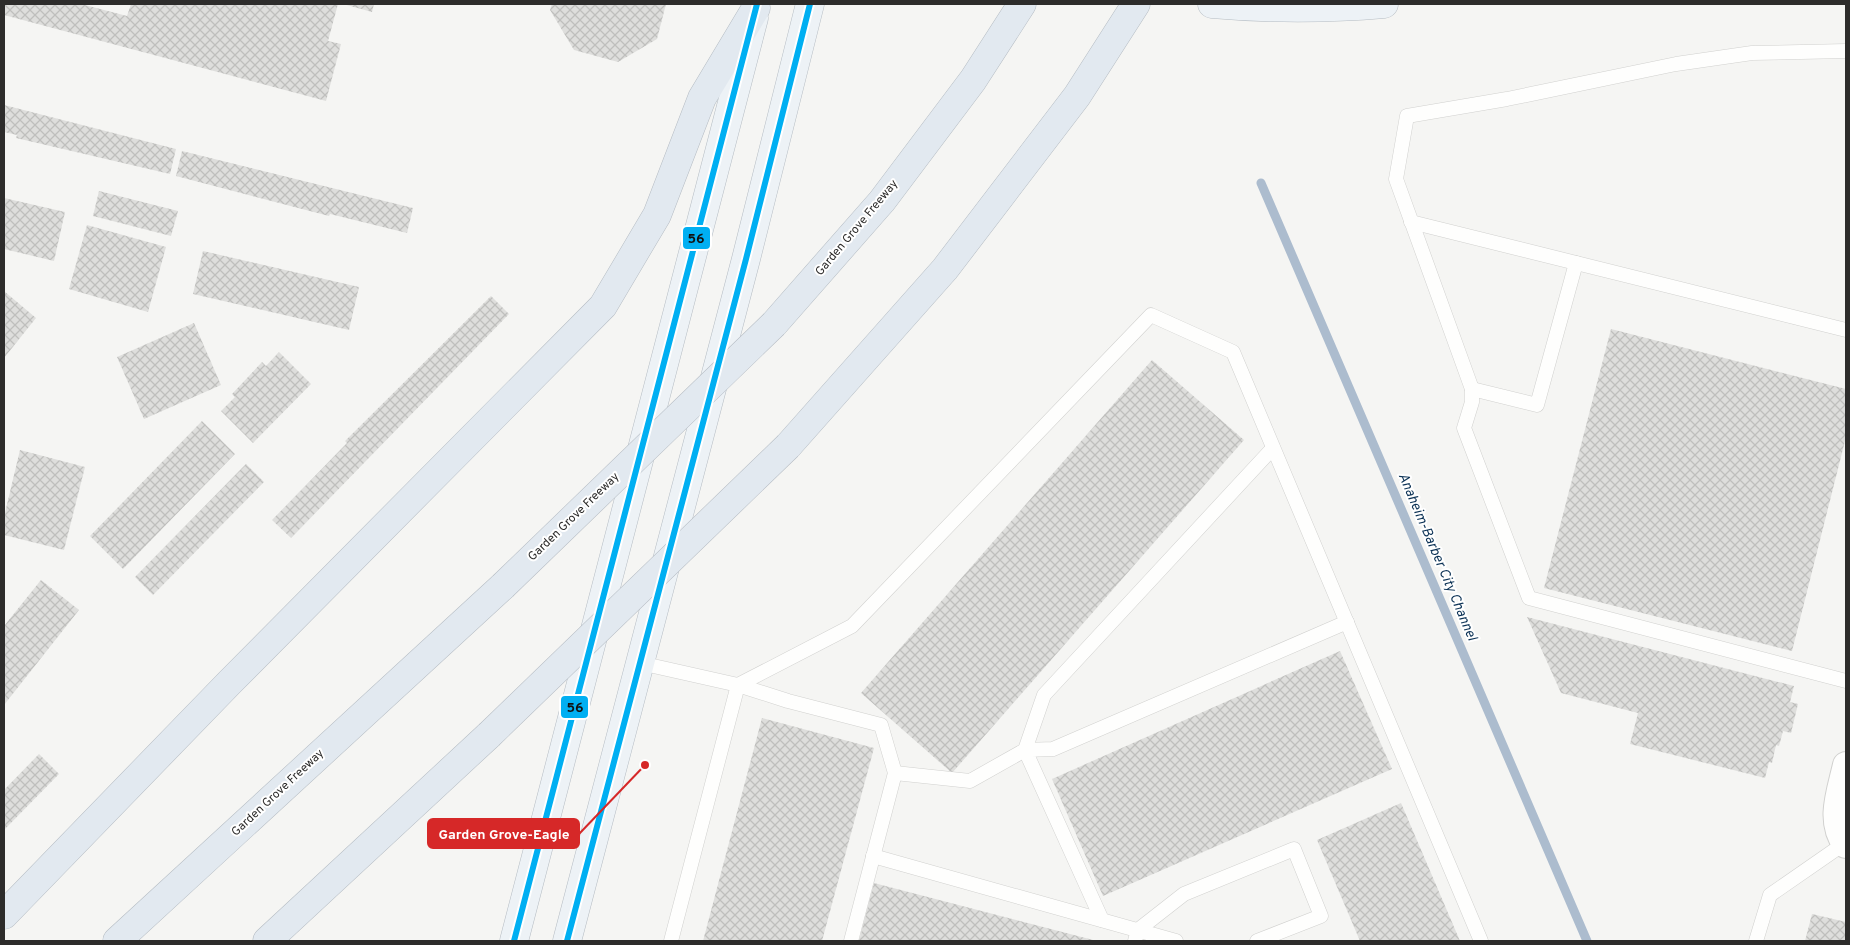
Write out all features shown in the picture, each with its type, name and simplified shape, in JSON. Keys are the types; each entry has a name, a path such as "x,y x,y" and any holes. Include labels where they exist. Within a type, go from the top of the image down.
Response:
{"highway":[{"name":"Garden Grove Freeway","path":"117,941 504,586 774,324 882,201 972,80 1022,4"},
{"path":"266,941 489,735 788,446 945,269 1077,96 1136,4"},
{"path":"4,915 244,668 603,306 657,215 702,98 757,6"}],"main road":[{"path":"567,941 810,4"},
{"path":"1212,4 1267,9 1345,8 1384,4"},
{"path":"514,941 757,6"}],"street":[{"path":"1846,765 1838,800 1836,826 1846,844"}],"lane":[{"path":"1846,51 1752,53 1676,64 1507,99 1407,116 1396,179 1443,304 1472,389 1472,402 1464,428 1530,598 1846,680"},
{"path":"1411,222 1846,330"},
{"path":"1472,389 1537,405 1576,263"},
{"path":"671,941 738,685 852,626 1151,315 1233,352 1481,941"},
{"path":"1102,920 1025,750 1044,695 1273,448"},
{"path":"894,772 970,781 1025,750 1053,749 1347,622"},
{"path":"640,663 738,685 788,701 881,725 894,772 851,941"},
{"path":"1756,941 1770,895 1846,844"},
{"path":"1136,936 1184,894 1294,849 1321,916 1257,941"},
{"path":"873,856 1102,920 1136,936 1176,941"}],"building":[{"path":"4,4 81,4 127,16 131,4 338,4 328,41 341,44 326,101 4,15"},
{"path":"343,4 374,4 372,12"},
{"path":"552,4 666,4 657,39 618,62 574,50 550,10"},
{"path":"4,105 176,149 170,174 16,138 17,135 4,132"},
{"path":"182,151 413,208 407,233 330,214 329,216 176,176"},
{"path":"99,191 178,211 171,236 93,216"},
{"path":"4,198 65,212 54,261 4,249"},
{"path":"87,225 166,247 148,312 69,289"},
{"path":"203,251 359,287 349,330 193,294"},
{"path":"4,291 36,318 4,358"},
{"path":"491,296 509,314 291,538 272,520 347,443 345,441"},
{"path":"194,323 221,385 144,419 117,357"},
{"path":"1611,329 1846,389 1846,437 1792,651 1544,588"},
{"path":"279,352 311,384 253,443 221,411 235,397 232,394 262,362 266,366"},
{"path":"1152,360 1244,440 952,773 861,693"},
{"path":"202,421 235,454 123,569 90,536"},
{"path":"20,450 85,467 64,550 4,535 4,517"},
{"path":"246,464 264,482 153,595 135,577"},
{"path":"41,580 79,610 4,705 4,626"},
{"path":"1527,617 1794,686 1790,702 1798,704 1791,733 1783,731 1779,746 1776,745 1772,763 1769,762 1765,778 1630,744 1638,713 1561,693"},
{"path":"1340,651 1392,769 1103,896 1052,779"},
{"path":"762,718 874,748 822,941 703,941"},
{"path":"39,754 59,774 4,830 4,790"},
{"path":"1401,803 1460,941 1360,941 1317,840"},
{"path":"874,883 1097,941 859,941"},
{"path":"1812,914 1846,922 1846,941 1805,941"}],"waterway":[{"name":"Anaheim-Barber City Channel","path":"1261,183 1587,941"}],"transit line":[{"name":"56","path":"514,941 757,4"},
{"name":"56","path":"567,941 746,259 810,4"}],"place":[{"name":"Garden Grove-Eagle","path":"645,765"}]}
